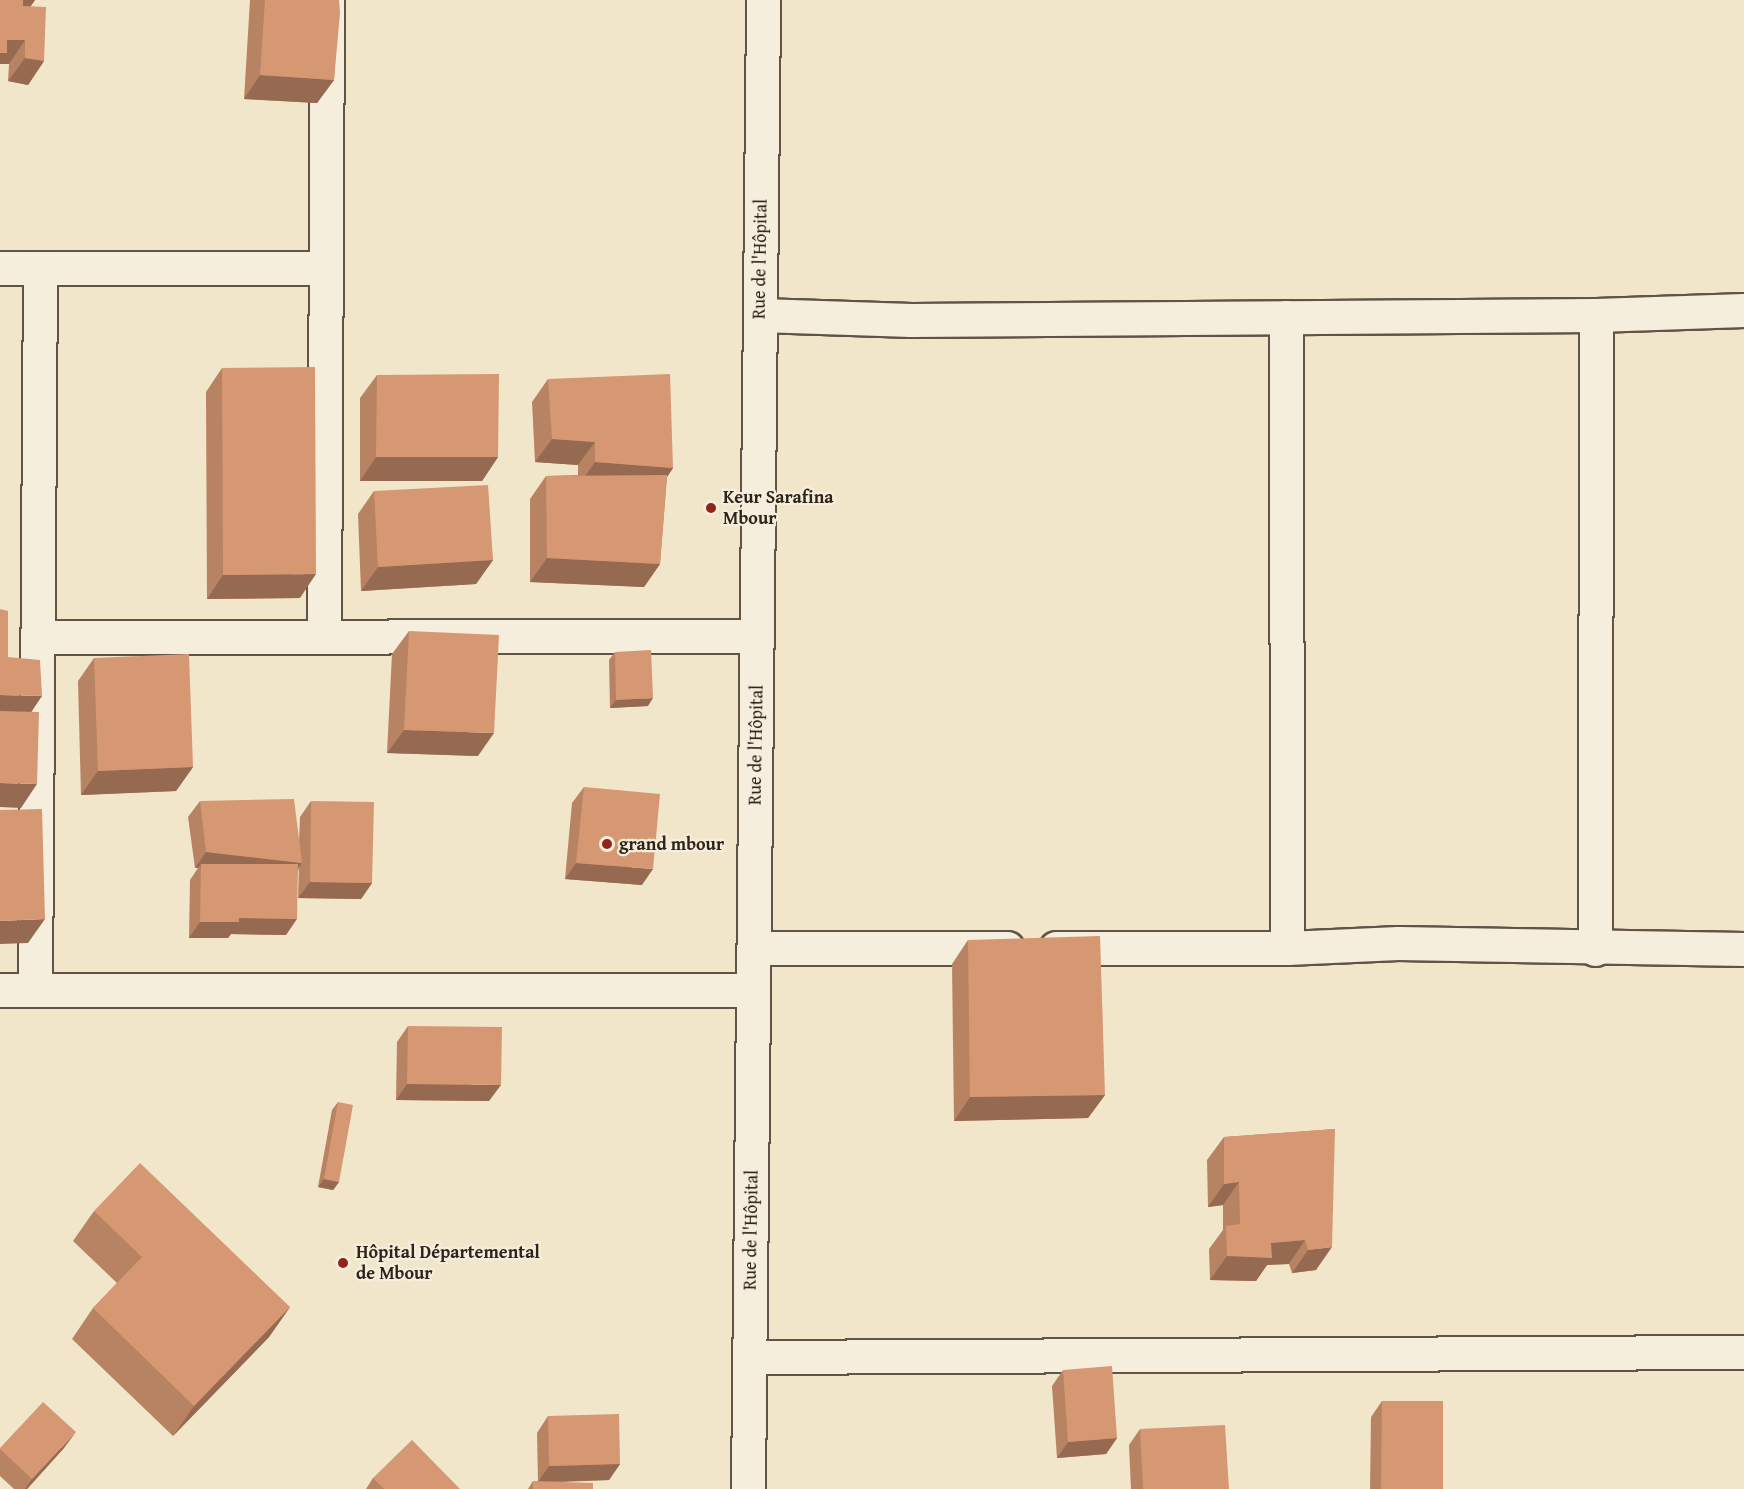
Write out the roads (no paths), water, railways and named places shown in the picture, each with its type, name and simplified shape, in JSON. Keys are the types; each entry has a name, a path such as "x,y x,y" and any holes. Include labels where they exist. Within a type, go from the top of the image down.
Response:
{"street":[{"path":"324,637 327,0"},
{"name":"Rue de l'Hôpital","path":"748,1489 763,0"},
{"path":"0,268 326,268"},
{"path":"35,990 40,268"},
{"path":"760,315 911,320 1596,315 1744,310"},
{"path":"1594,949 1596,315"},
{"path":"1286,317 1287,948"},
{"path":"38,637 757,636"},
{"path":"754,948 1287,948 1398,943 1594,949 1744,949"},
{"path":"0,990 753,990"},
{"path":"749,1357 1744,1352"}],"place":[{"name":"Keur Sarafina Mbour","path":"711,508"},
{"name":"grand mbour","path":"607,844"},
{"name":"Hôpital Départemental de Mbour","path":"343,1263"}]}
